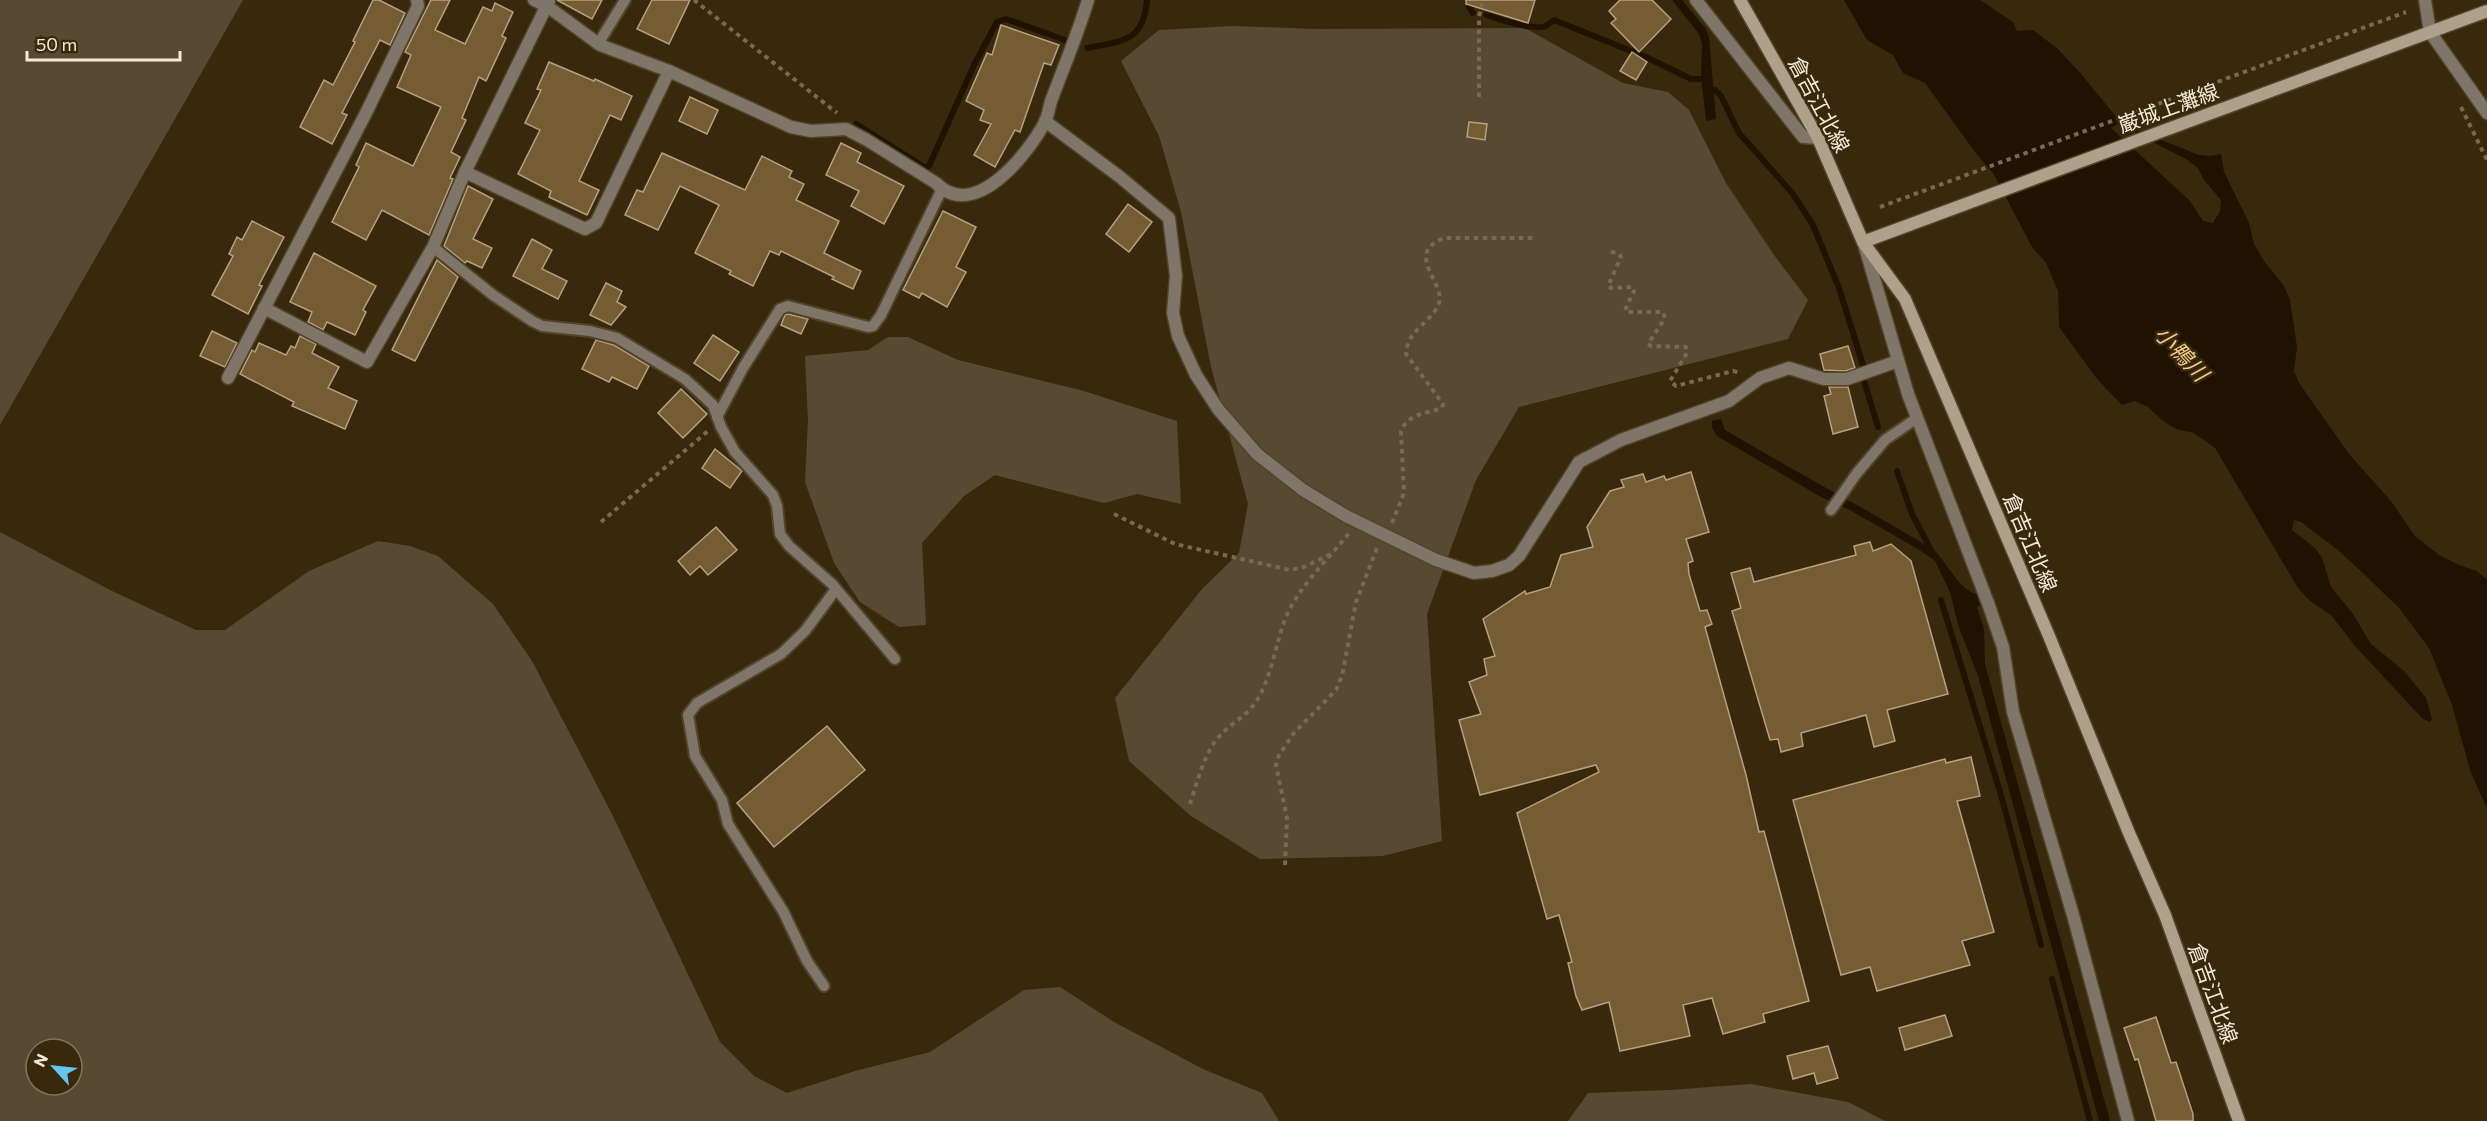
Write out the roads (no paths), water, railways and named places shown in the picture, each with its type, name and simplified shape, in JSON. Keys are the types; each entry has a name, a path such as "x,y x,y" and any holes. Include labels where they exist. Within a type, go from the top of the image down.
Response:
{"main road":[{"name":"倉吉江北線","path":"1740,0 1818,138 1863,242 1905,299 2045,625 2128,833 2165,915 2239,1121"},
{"name":"巌城上灘線","path":"1863,242 2414,36 2487,11"}],"street":[{"path":"228,378 366,113 418,6 417,0"},
{"path":"534,0 548,3 598,44 669,71 791,127 811,131 846,129 936,183 942,189 965,195 989,188 1012,167 1045,121 1088,0"},
{"path":"1696,0 1803,137 1818,138"},
{"path":"2425,0 2430,32 2487,113"},
{"path":"264,308 367,362 433,247 465,172 548,3"},
{"path":"465,172 585,229 596,223 669,71"},
{"path":"1045,121 1120,177 1169,218 1176,276 1173,314 1178,336 1196,375 1228,423 1257,454 1303,490 1359,522 1436,560 1474,573 1492,571 1509,565 1531,541 1579,462 1621,440 1729,401 1760,378 1789,368 1824,379 1847,379 1898,361"},
{"path":"1863,242 1917,418 2003,647 2013,712 2073,915 2128,1121"}],"lane":[{"path":"598,44 625,0"},
{"path":"718,419 743,368 780,309 788,306 868,327 873,326 881,315 942,189"},
{"path":"433,247 493,295 542,326 590,331 617,338 685,380 713,405 735,452 773,495 777,506 780,534 789,546 836,589 895,659"},
{"path":"1831,510 1857,473 1885,440 1917,418"},
{"path":"824,986 807,962 783,911 728,824 722,800 695,756 688,715 697,703 781,654 805,631 836,589"}],"water":[{"path":"1672,0 1682,0 1706,29 1709,37 1716,119 1706,121 1701,75 1702,44 1699,34"},
{"name":"小鴨川","path":"1844,0 1980,0 2013,22 2017,31 2033,30 2058,49 2122,124 2199,155 2221,154 2224,172 2249,223 2254,244 2284,286 2290,300 2297,347 2294,371 2299,383 2349,454 2391,501 2414,535 2439,555 2477,571 2487,580 2487,808 2471,773 2452,705 2429,648 2399,608 2338,550 2301,522 2294,520 2292,530 2315,548 2322,558 2331,587 2353,614 2371,644 2404,671 2426,698 2432,719 2430,722 2423,719 2355,646 2331,615 2310,601 2298,588 2215,448 2194,433 2176,429 2148,407 2135,401 2122,405 2097,379 2059,327 2058,291 2046,263 2032,247 1993,173 1925,83 1903,73 1893,55 1867,40","holes":["2118,124 2186,159 2198,168 2204,180 2221,200 2220,211 2213,223 2203,221 2190,201 2111,128"]},
{"path":"1721,419 1725,430 1934,550 1958,581 1976,594 1980,605 1977,607 1984,629 1985,664 2110,1121 2099,1121 1978,676 1958,625 1950,592 1935,561 1918,549 1848,509 1821,497 1717,436 1712,428 1712,421"}],"waterway":[{"path":"1087,48 1121,41 1136,32 1145,14 1147,0"},
{"path":"1473,0 1469,7 1473,13"},
{"path":"1486,15 1533,27 1546,26 1554,20 1646,57 1691,79 1700,79"},
{"path":"856,124 924,167 929,166 974,65 997,22 1006,19 1065,40"},
{"path":"1715,90 1721,96 1739,133 1793,194 1813,225 1839,288 1863,365"},
{"path":"1864,381 1878,427"},
{"path":"1897,471 1912,514 1932,552"},
{"path":"1941,600 2001,795 2041,945"},
{"path":"2052,979 2090,1121"}]}
